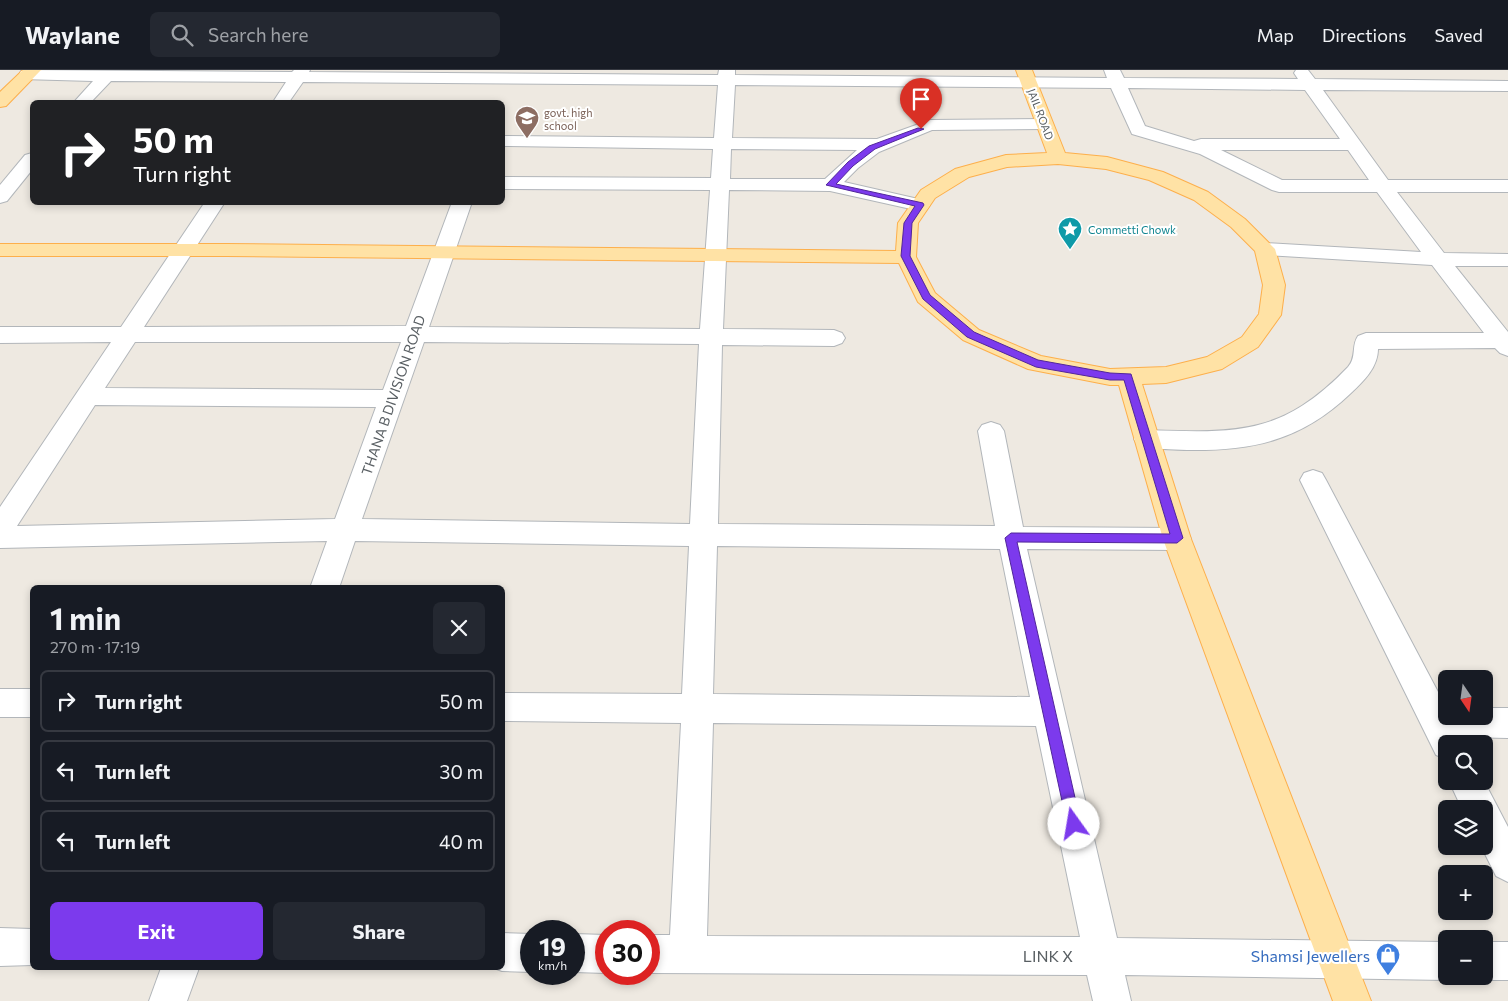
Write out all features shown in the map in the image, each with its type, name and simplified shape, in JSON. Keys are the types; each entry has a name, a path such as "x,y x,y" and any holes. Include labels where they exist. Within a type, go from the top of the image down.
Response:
{"main road":[{"path":"0,102 30,73"},
{"name":"JAIL ROAD","path":"1026,76 1058,158"},
{"path":"1058,158 1107,163 1156,176 1201,196 1238,223 1265,249 1274,285 1270,315 1250,342 1214,363 1166,375 1110,377 1036,363 971,334 926,297 906,256 908,223 920,205 928,194 962,173 1006,161 1058,158"},
{"path":"0,250 186,248 716,257 906,256"},
{"path":"1128,376 1177,538 1352,1001"}],"street":[{"path":"30,73 300,74 507,81 727,75 1304,77 1508,86"},
{"path":"84,100 109,73"},
{"path":"282,100 300,74"},
{"path":"688,955 711,336 727,75"},
{"path":"919,76 927,111"},
{"path":"1115,76 1138,130 1207,150 1279,186 1508,186"},
{"path":"1304,77 1405,217 1506,342"},
{"path":"830,185 851,164 927,111 1044,124"},
{"path":"505,141 879,145"},
{"path":"1185,144 1352,145"},
{"path":"0,197 30,162"},
{"path":"505,183 830,185 920,205"},
{"path":"0,529 213,205"},
{"name":"THANA B DIVISION ROAD","path":"325,585 461,205"},
{"path":"1265,249 1440,259 1508,260"},
{"path":"0,335 414,334 834,338"},
{"path":"1147,439 1216,442 1258,437 1287,427 1319,409 1353,376 1365,359 1366,340 1506,342"},
{"path":"88,396 391,399"},
{"path":"991,431 1011,538 1112,1001"},
{"path":"1313,480 1442,733 1508,723"},
{"path":"0,537 345,530 1011,538 1177,538"},
{"path":"0,703 30,703"},
{"path":"505,707 1049,712"},
{"path":"1493,834 1508,864"},
{"path":"0,947 30,947"},
{"path":"505,952 520,953"},
{"name":"LINK X","path":"660,954 1103,956 1438,961"},
{"path":"1493,961 1508,961"},
{"path":"168,1001 179,970"}],"place":[{"name":"govt. high school","path":"527,139"},
{"name":"Commetti Chowk","path":"1070,250"},
{"name":"Shamsi Jewellers","path":"1388,976"}],"route":[{"path":"921,129 872,148 851,164 830,185 920,205 908,223 906,256 926,297 971,334 1036,363 1110,377 1128,376 1177,538 1011,538 1074,824"}]}
